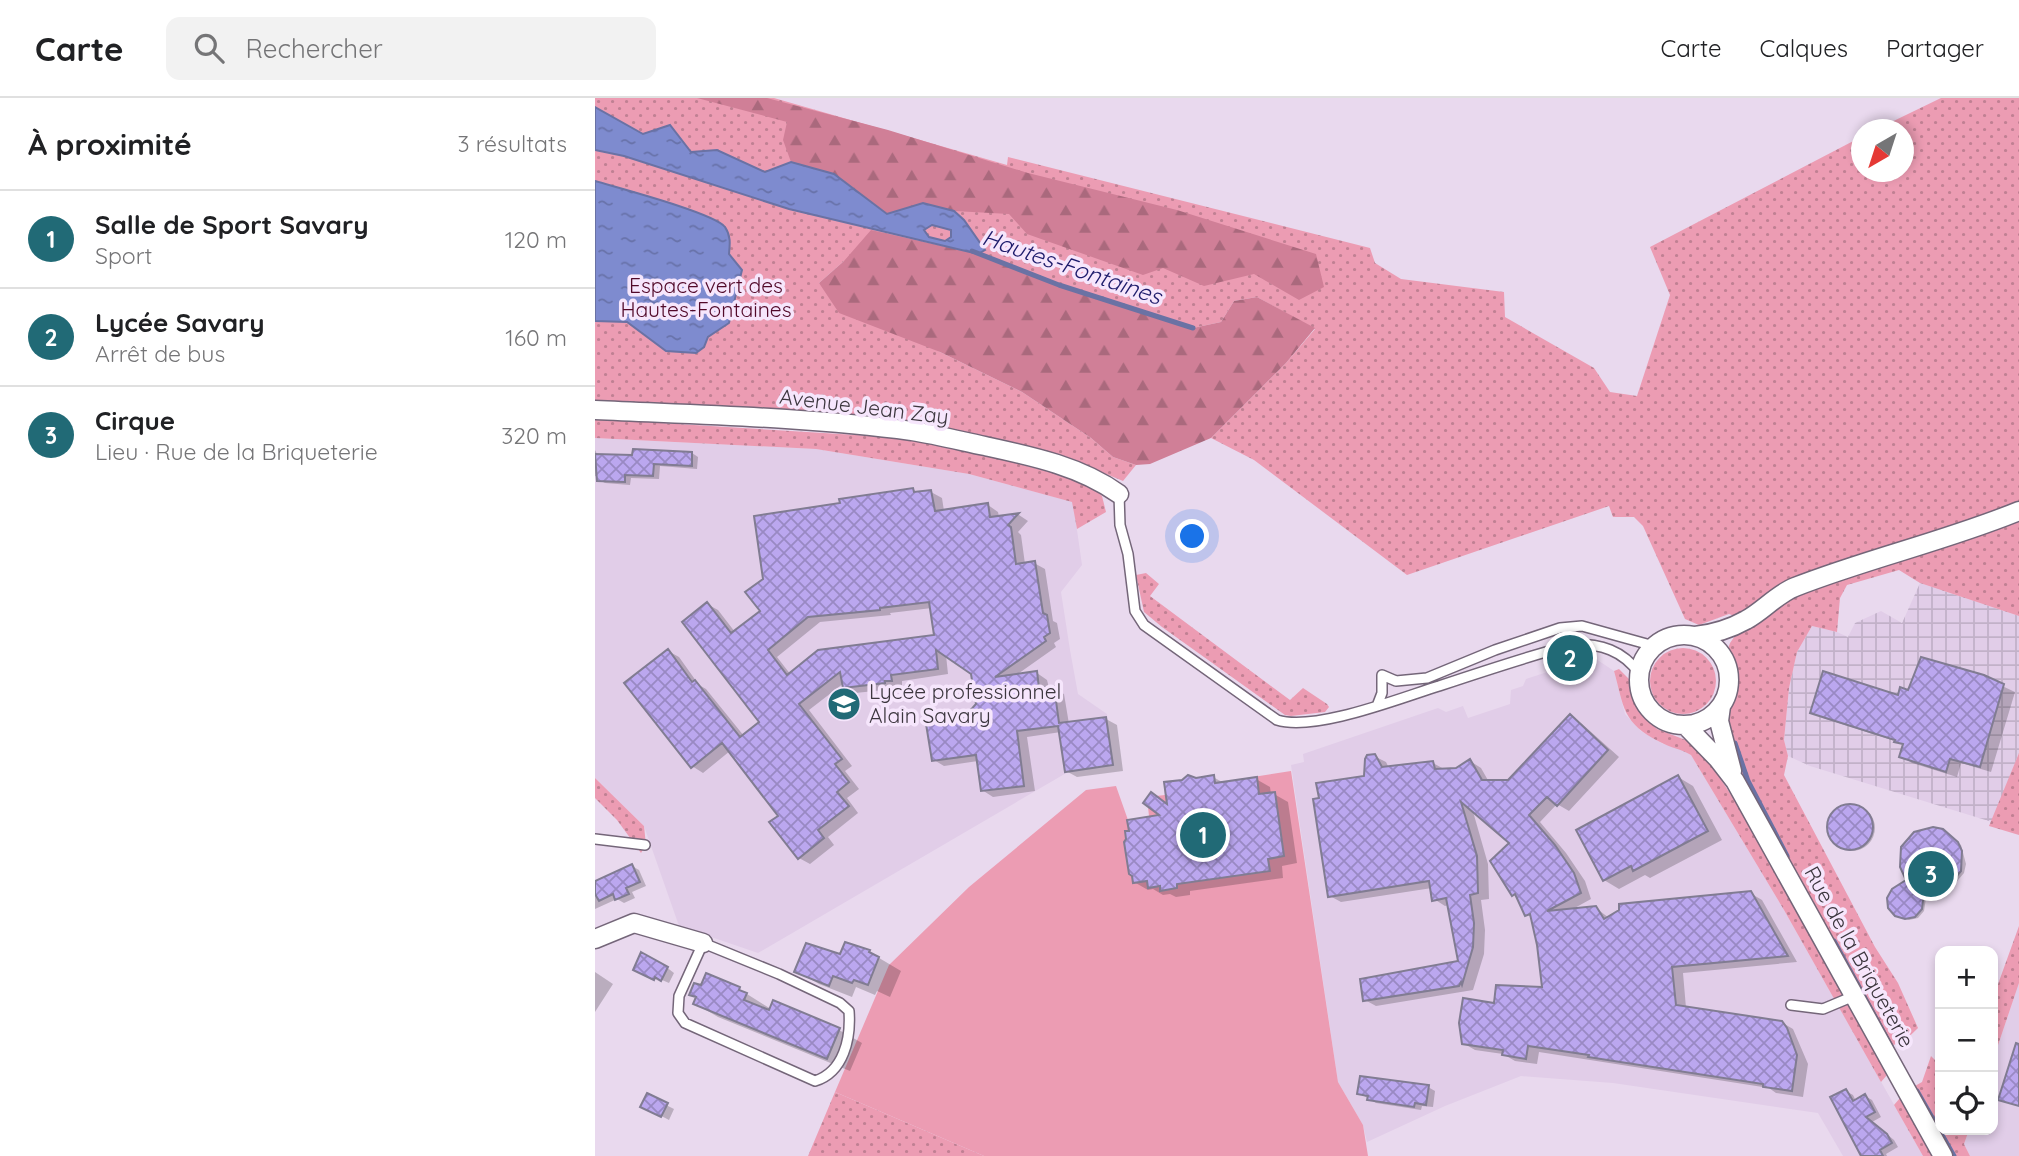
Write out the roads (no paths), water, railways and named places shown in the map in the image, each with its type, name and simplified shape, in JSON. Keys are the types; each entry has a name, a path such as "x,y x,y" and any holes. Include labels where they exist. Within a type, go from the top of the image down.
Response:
{"street":[{"name":"Avenue Jean Zay","path":"595,410 736,417 915,432 1026,455 1100,481 1119,494"},
{"path":"1695,636 1712,645 1724,660 1729,681 1721,706 1706,720 1686,726 1667,722 1650,710 1640,693 1641,663 1654,646 1677,635 1709,635 1746,620 1790,589 1873,559 1952,537 2019,511"},
{"path":"1724,660 1730,643 1746,620"},
{"name":"Rue de la Briqueterie","path":"1721,706 1723,740 1735,781"},
{"name":"Rue de la Briqueterie","path":"1686,726 1735,781 1943,1156"},
{"path":"595,939 634,923 703,943"}],"lane":[{"path":"1119,494 1120,525 1128,554 1135,611 1145,625 1277,720 1289,724 1314,721 1377,706 1574,644 1594,644 1613,649 1633,664 1639,673"},
{"path":"1377,706 1382,693 1383,675 1396,681 1427,678 1495,650 1560,628 1582,626 1654,646"},
{"path":"595,839 645,845"},
{"path":"703,943 779,974 840,1003 849,1011 851,1029 846,1048 824,1079 815,1081 685,1023 678,1013 678,996 703,943"},
{"path":"1791,1005 1823,1009 1854,996"}],"water":[{"path":"595,107 643,134 670,125 691,152 717,150 765,172 791,162 834,174 887,214 923,203 954,211 964,220 985,250 978,254 789,209 624,156 595,150","holes":["932,225 951,230 951,237 945,241 929,237 924,230"]},
{"path":"595,181 685,208 725,227 730,243 729,254 742,270 729,323 708,337 704,347 696,353 666,351 627,322 595,321"}],"waterway":[{"name":"Hautes-Fontaines","path":"972,251 1059,285 1193,328"},
{"path":"1735,743 1748,781 1787,856"},
{"path":"1834,941 1891,1046"},
{"path":"1917,1091 1954,1156"}],"place":[{"name":"Lycée Savary","path":"1570,658"},
{"name":"Lycée professionnel Alain Savary","path":"844,704"},
{"name":"Salle de Sport Savary","path":"1203,835"},
{"name":"Cirque","path":"1931,874"}],"park label":[{"name":"Espace vert des Hautes-Fontaines","path":"706,298"}]}
